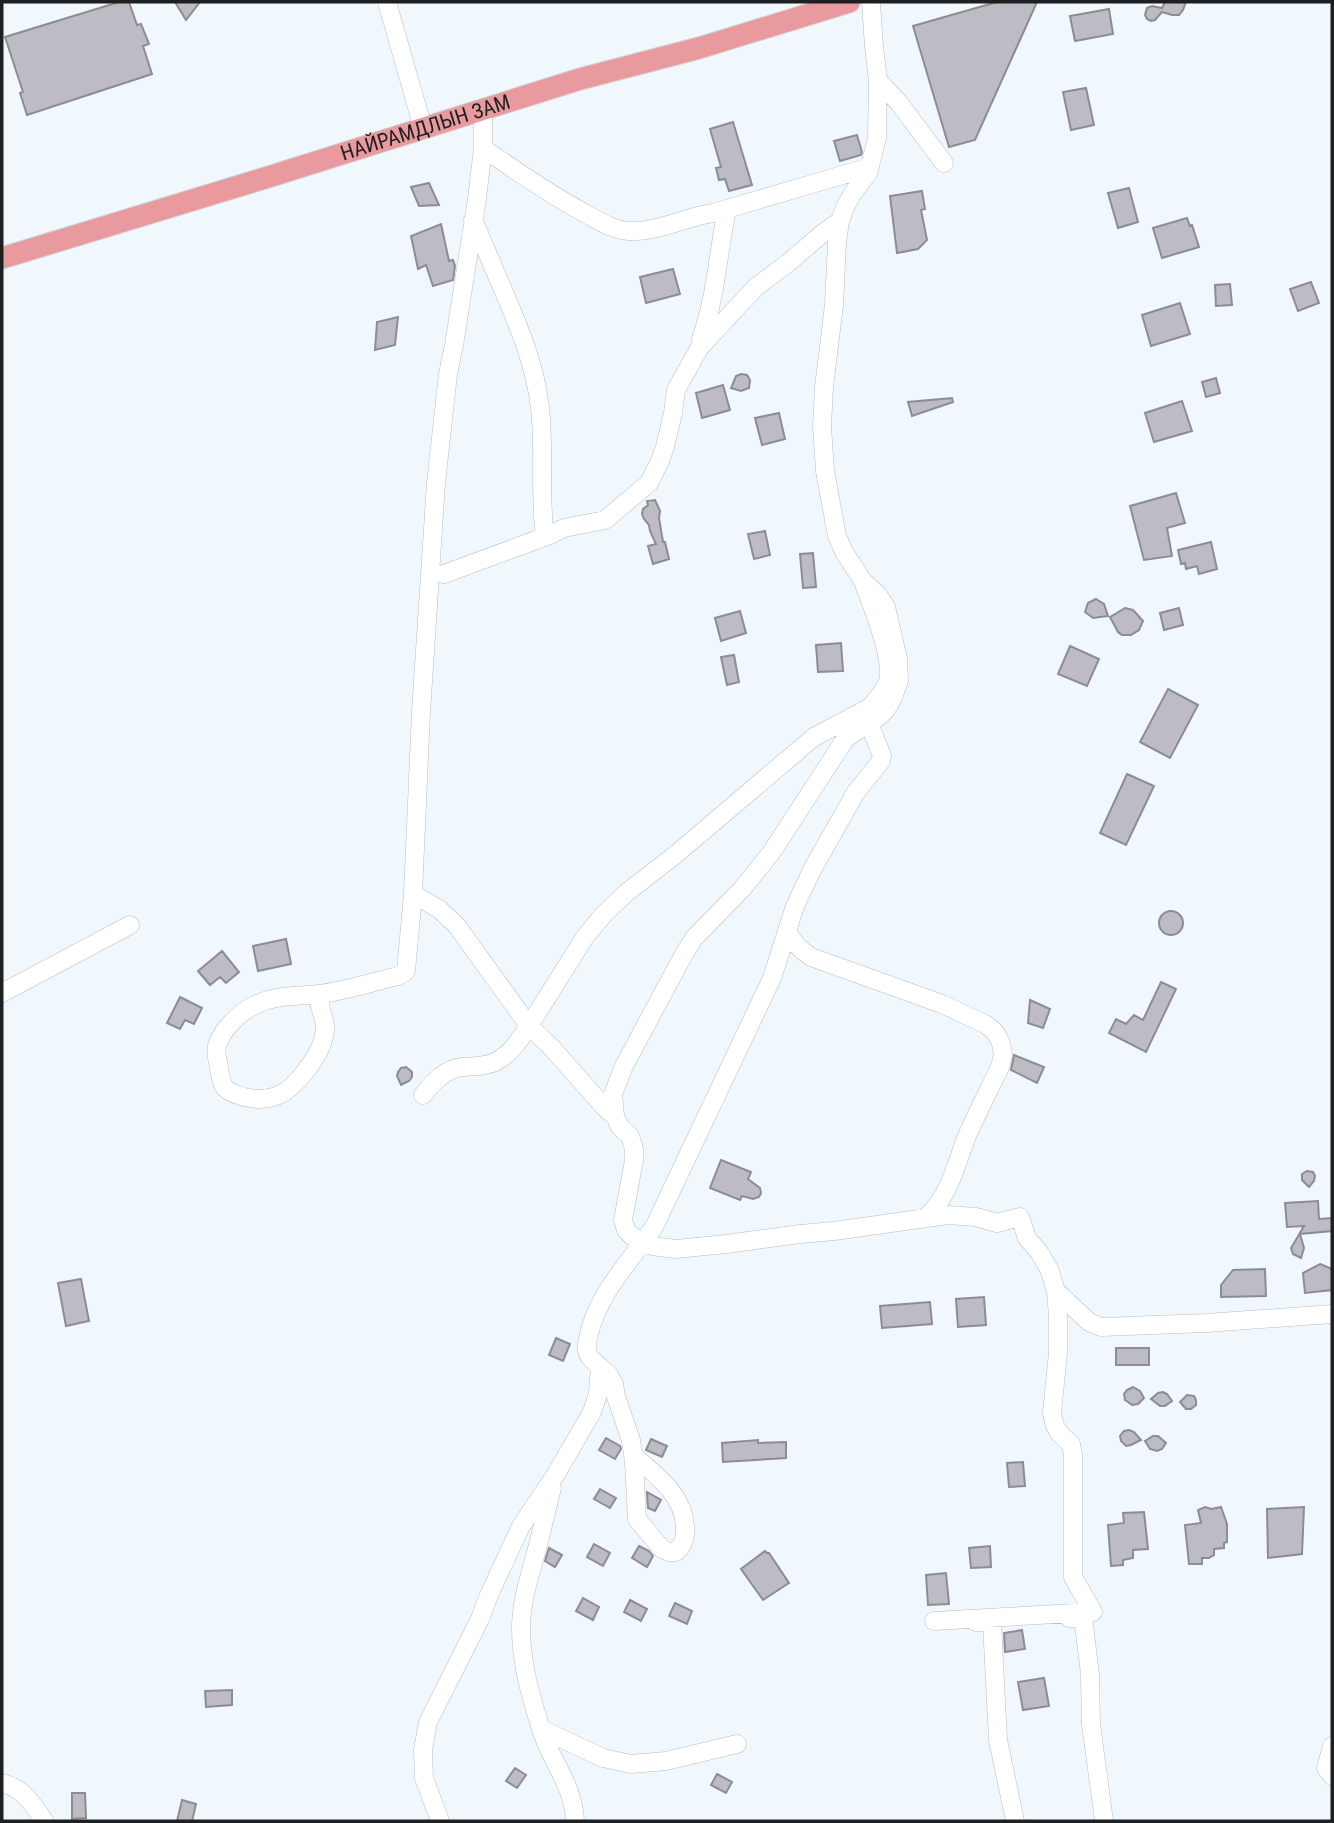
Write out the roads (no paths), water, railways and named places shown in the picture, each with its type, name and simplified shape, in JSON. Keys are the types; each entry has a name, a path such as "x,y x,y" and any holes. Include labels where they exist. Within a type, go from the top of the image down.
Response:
{"main road":[{"name":"НАЙРАМДЛЫН ЗАМ","path":"2,258 580,79 699,48 849,2"}],"street":[{"path":"387,2 423,128"},
{"path":"423,1095 447,1071 482,1066 502,1058 519,1041 585,937 626,893 814,737 885,711 891,702 899,681 898,659 886,607 844,552 829,496 823,447 824,387 840,221 846,205 868,173 878,130 878,80 871,2"},
{"path":"878,80 899,103 944,163"},
{"path":"321,994 318,999 325,1027 321,1046 296,1083 283,1094 273,1098 252,1098 228,1091 224,1087 217,1045 226,1029 251,1007 278,997 321,994 398,976 405,971 413,894 421,712 436,483 448,374 483,148 482,110"},
{"path":"483,148 557,199 611,228 630,231 649,229 727,209 870,167"},
{"path":"696,353 709,315 727,209"},
{"path":"473,220 520,328 533,367 542,431 545,537"},
{"path":"444,574 564,528 605,520 649,483 665,447 676,390 696,353 755,287 840,221"},
{"path":"869,716 846,738 771,853 742,889 694,938 624,1066 613,1094 615,1116 620,1127 630,1136 634,1149 623,1220 635,1237 652,1246 676,1249 885,1225 948,1215 976,1217 997,1223 1020,1217 1027,1238 1049,1269 1056,1291 1058,1353 1052,1413 1055,1426 1071,1444 1073,1455 1073,1577 1093,1612 934,1620 992,1623 1083,1617 1090,1674 1091,1724 1104,1821"},
{"path":"635,1237 655,1225 772,978 795,906 828,838 856,792 881,761 882,756 869,716"},
{"path":"413,894 439,909 457,926 529,1026 615,1116"},
{"path":"2,993 130,925"},
{"path":"787,931 795,944 811,957 942,1004 985,1024 995,1032 1001,1043 1003,1055 1000,1067 966,1138 954,1174 936,1209 925,1218"},
{"path":"634,1456 672,1492 682,1507 685,1536 682,1546 676,1552 662,1549 637,1519 631,1440 614,1384 609,1375 590,1357 586,1348 593,1318 617,1277 635,1255 635,1237"},
{"path":"1056,1291 1088,1322 1101,1327 1332,1314"},
{"path":"440,1821 424,1778 423,1750 428,1722 480,1619 521,1526 556,1474 596,1403 600,1367"},
{"path":"556,1474 524,1597 521,1627 524,1665 532,1700 541,1729 574,1803 575,1821"},
{"path":"992,1623 998,1740 1010,1818"},
{"path":"541,1729 603,1758 631,1764 666,1761 737,1744"},
{"path":"1332,1746 1326,1768 1332,1776"},
{"path":"2,1783 23,1792 43,1821"}]}
